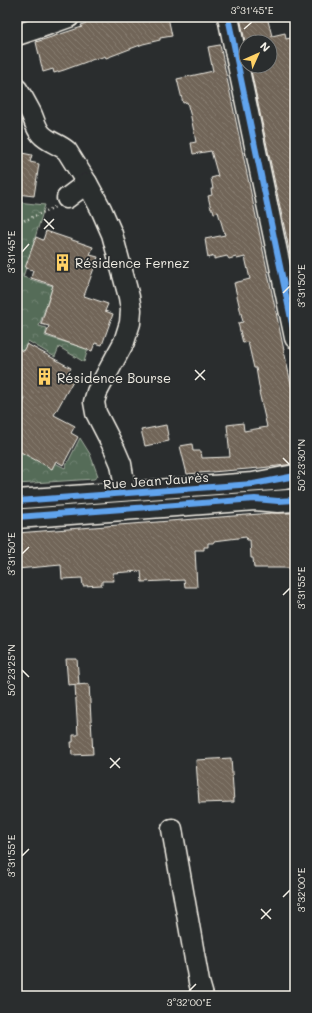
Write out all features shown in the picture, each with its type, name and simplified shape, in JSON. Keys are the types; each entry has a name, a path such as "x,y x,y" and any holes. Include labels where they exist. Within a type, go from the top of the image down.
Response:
{"main road":[{"name":"Rue Jean Jaurès","path":"17,501 259,483 288,476 295,476"},
{"name":"Rue Jean Jaurès","path":"17,517 255,499 278,501 295,500"}],"street":[{"path":"228,17 295,338"},
{"path":"17,35 60,19"},
{"path":"17,89 31,112 38,131 44,137 63,147 67,151 87,183 112,234 129,297 131,310 130,323 124,342 97,392 94,402 98,417 121,464 126,493"},
{"path":"67,198 87,183"},
{"path":"172,829 199,982 203,996"}],"path":[{"path":"17,224 54,208 67,198"}],"green space":[{"path":"17,202 45,205 23,277 53,286 39,326 47,328 45,336 88,349 84,362 59,347 55,357 28,341 23,351 17,348"},
{"path":"80,438 90,454 98,476 94,479 17,484 17,450 65,468"}],"building":[{"path":"101,17 168,17 172,36 160,38 160,40 143,44 106,58 105,56 97,58 54,73 53,69 43,72 36,42 82,27 81,25"},
{"path":"240,17 267,17 271,34 243,34"},
{"path":"285,33 286,39 291,38 295,58 295,254 290,254 252,74 278,74 278,35"},
{"path":"220,45 295,403 295,464 187,474 180,446 192,444 193,451 201,451 202,458 230,457 227,425 243,423 244,431 267,427 259,392 256,368 254,368 248,342 243,343 238,323 243,322 234,283 250,279 245,257 229,259 227,256 214,259 214,256 208,258 205,239 225,235 218,212 214,213 213,209 211,209 208,196 212,195 211,189 213,189 211,178 218,176 211,151 193,154 191,143 196,142 191,117 187,102 183,103 177,79 213,71 208,47"},
{"path":"17,152 32,155 30,162 39,164 34,196 17,194"},
{"path":"46,231 93,247 90,255 98,257 84,296 108,304 105,311 113,314 102,345 95,343 92,351 46,335 49,326 41,324 53,285 31,278 33,270 25,268 36,237 43,240"},
{"path":"27,344 71,368 67,375 74,379 54,415 75,426 71,433 78,437 63,465 56,461 52,469 17,450 17,415 25,399 17,394 17,348 23,351"},
{"path":"166,425 169,441 145,446 141,430"},
{"path":"272,513 295,513 295,568 254,568 253,558 251,558 250,540 247,540 246,537 214,541 214,543 208,543 208,547 204,547 204,550 195,550 197,587 185,587 184,580 142,582 141,571 113,573 114,581 102,581 102,585 83,586 82,578 62,579 61,565 17,569 17,533"},
{"path":"66,659 77,659 79,684 68,685"},
{"path":"89,684 93,754 72,755 71,742 73,742 73,735 78,735 75,685"},
{"path":"231,758 234,802 199,803 196,760"}],"tram line":[{"path":"17,509 295,489"}],"cycle path":[{"path":"228,17 295,338"},
{"path":"17,501 253,484 295,476"},
{"path":"17,517 255,499 278,501 295,500"}],"place":[{"name":"Résidence Fernez","path":"62,262"},
{"name":"Résidence Bourse","path":"44,377"}]}
